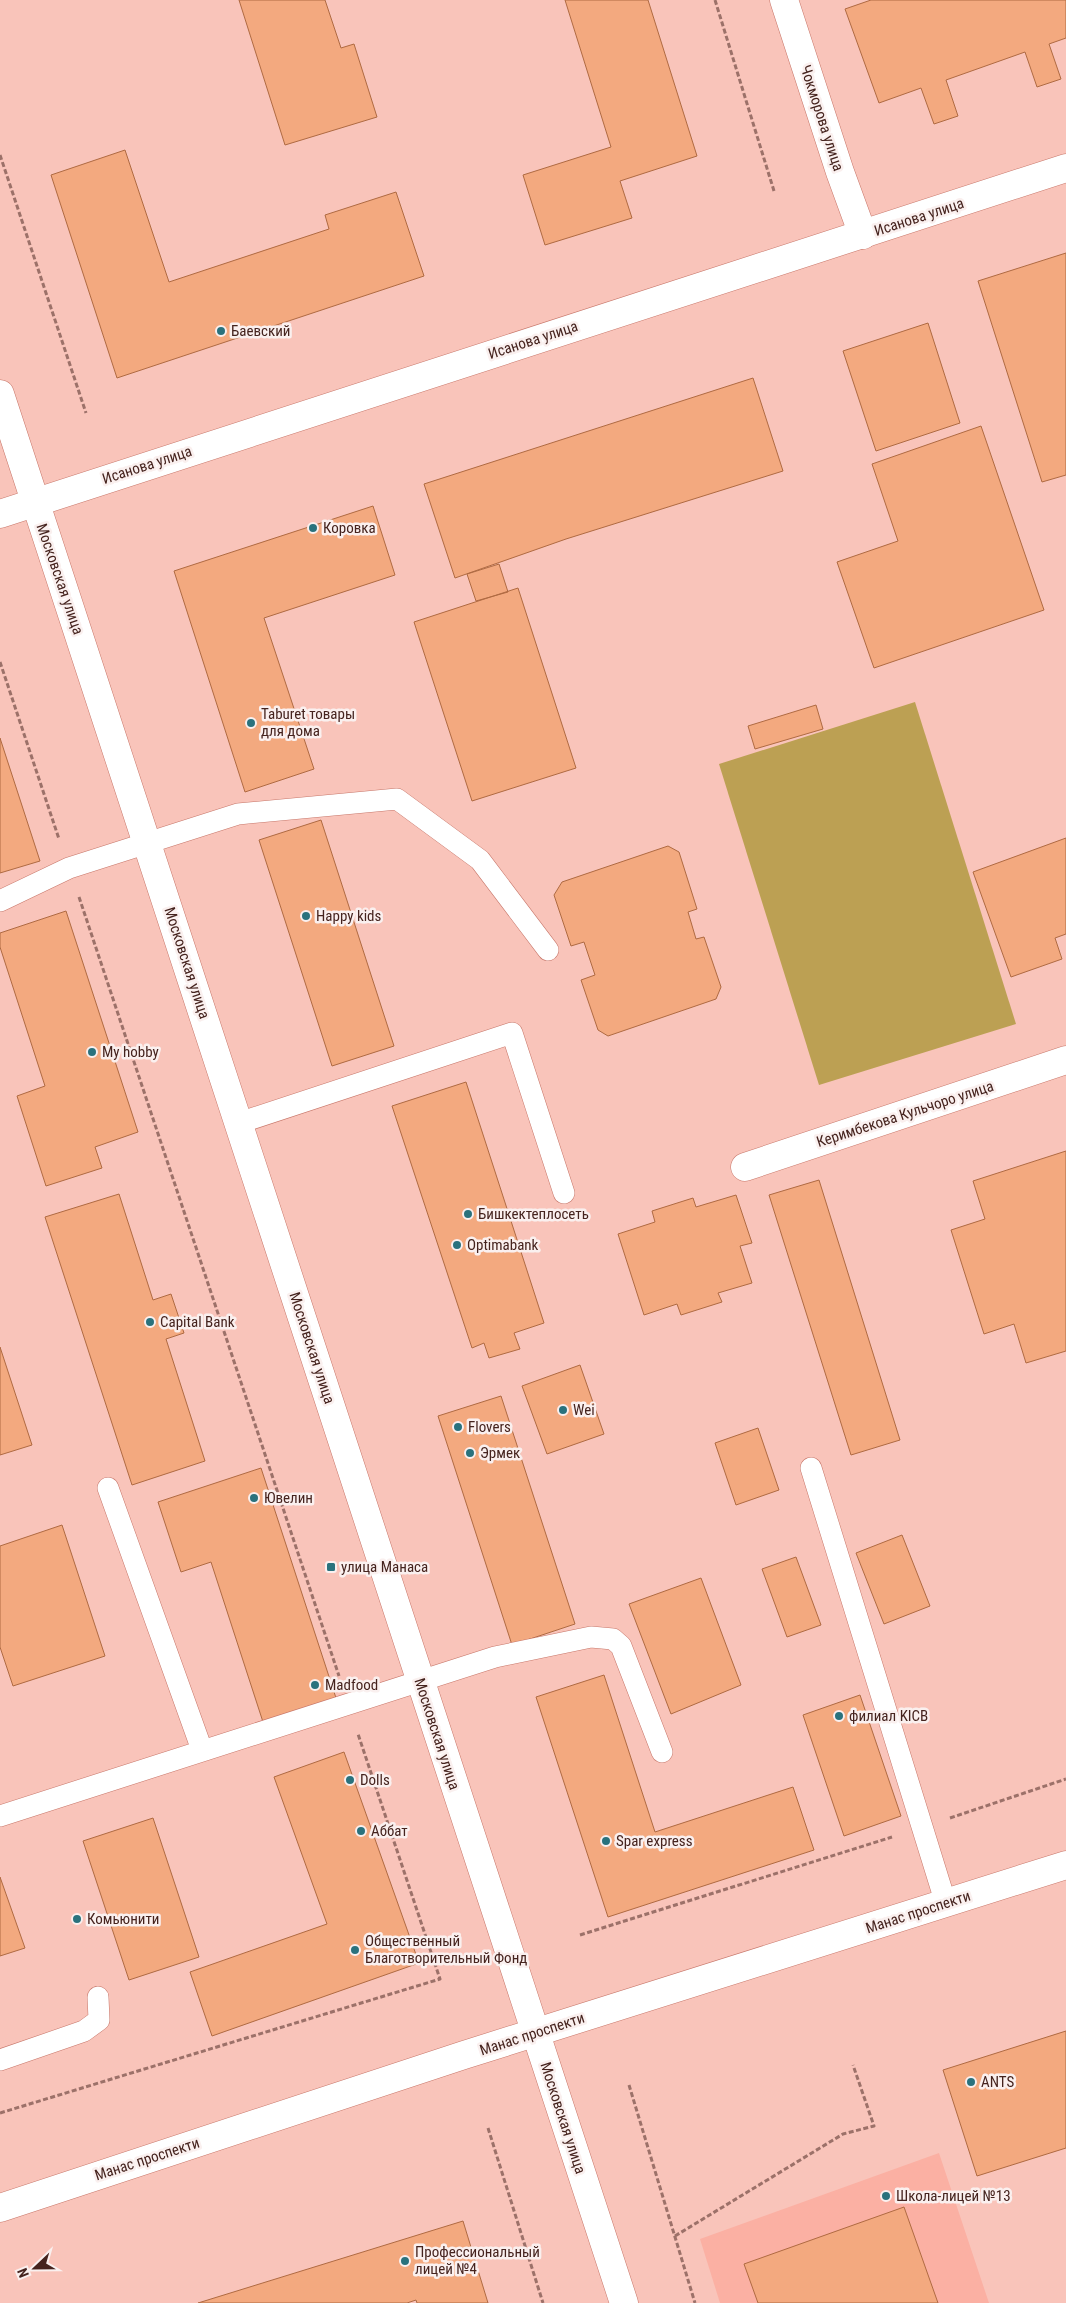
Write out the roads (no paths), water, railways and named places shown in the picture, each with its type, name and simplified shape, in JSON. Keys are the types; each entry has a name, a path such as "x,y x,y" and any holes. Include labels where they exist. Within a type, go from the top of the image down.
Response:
{"main road":[{"name":"Чокморова улица","path":"784,0 840,172 863,235"},
{"name":"Исанова улица","path":"0,514 543,336 863,235 1066,168"},
{"name":"Московская улица","path":"0,394 624,2303"},
{"name":"Керимбекова Кульчоро улица","path":"745,1167 1066,1060"},
{"name":"Манас проспекти","path":"0,2208 535,2034 1066,1865"}],"lane":[{"path":"0,901 69,868 238,814 397,799 480,860 548,950"},
{"path":"239,1123 512,1032 564,1193"},
{"path":"811,1468 946,1904"},
{"path":"108,1488 202,1750"},
{"path":"0,1816 348,1702 495,1657 590,1637 613,1639 621,1646 662,1752"},
{"path":"0,2060 84,2030 99,2020 98,1997"}],"place":[{"name":"Баевский","path":"221,331"},
{"name":"Коровка","path":"313,528"},
{"name":"Taburet товары для дома","path":"251,723"},
{"name":"Happy kids","path":"306,916"},
{"name":"My hobby","path":"92,1052"},
{"name":"Бишкектеплосеть","path":"468,1214"},
{"name":"Optimabank","path":"457,1245"},
{"name":"Capital Bank","path":"150,1322"},
{"name":"Wei","path":"563,1410"},
{"name":"Flovers","path":"458,1427"},
{"name":"Эрмек","path":"470,1453"},
{"name":"Ювелин","path":"254,1498"},
{"name":"улица Манаса","path":"331,1567"},
{"name":"Madfood","path":"315,1685"},
{"name":"филиал KICB","path":"839,1716"},
{"name":"Dolls","path":"350,1780"},
{"name":"Аббат","path":"361,1831"},
{"name":"Spar express","path":"606,1841"},
{"name":"Комьюнити","path":"77,1919"},
{"name":"Общественный Благотворительный Фонд","path":"355,1950"},
{"name":"ANTS","path":"971,2082"},
{"name":"Школа-лицей №13","path":"886,2196"},
{"name":"Профессиональный лицей №4","path":"405,2261"}]}
